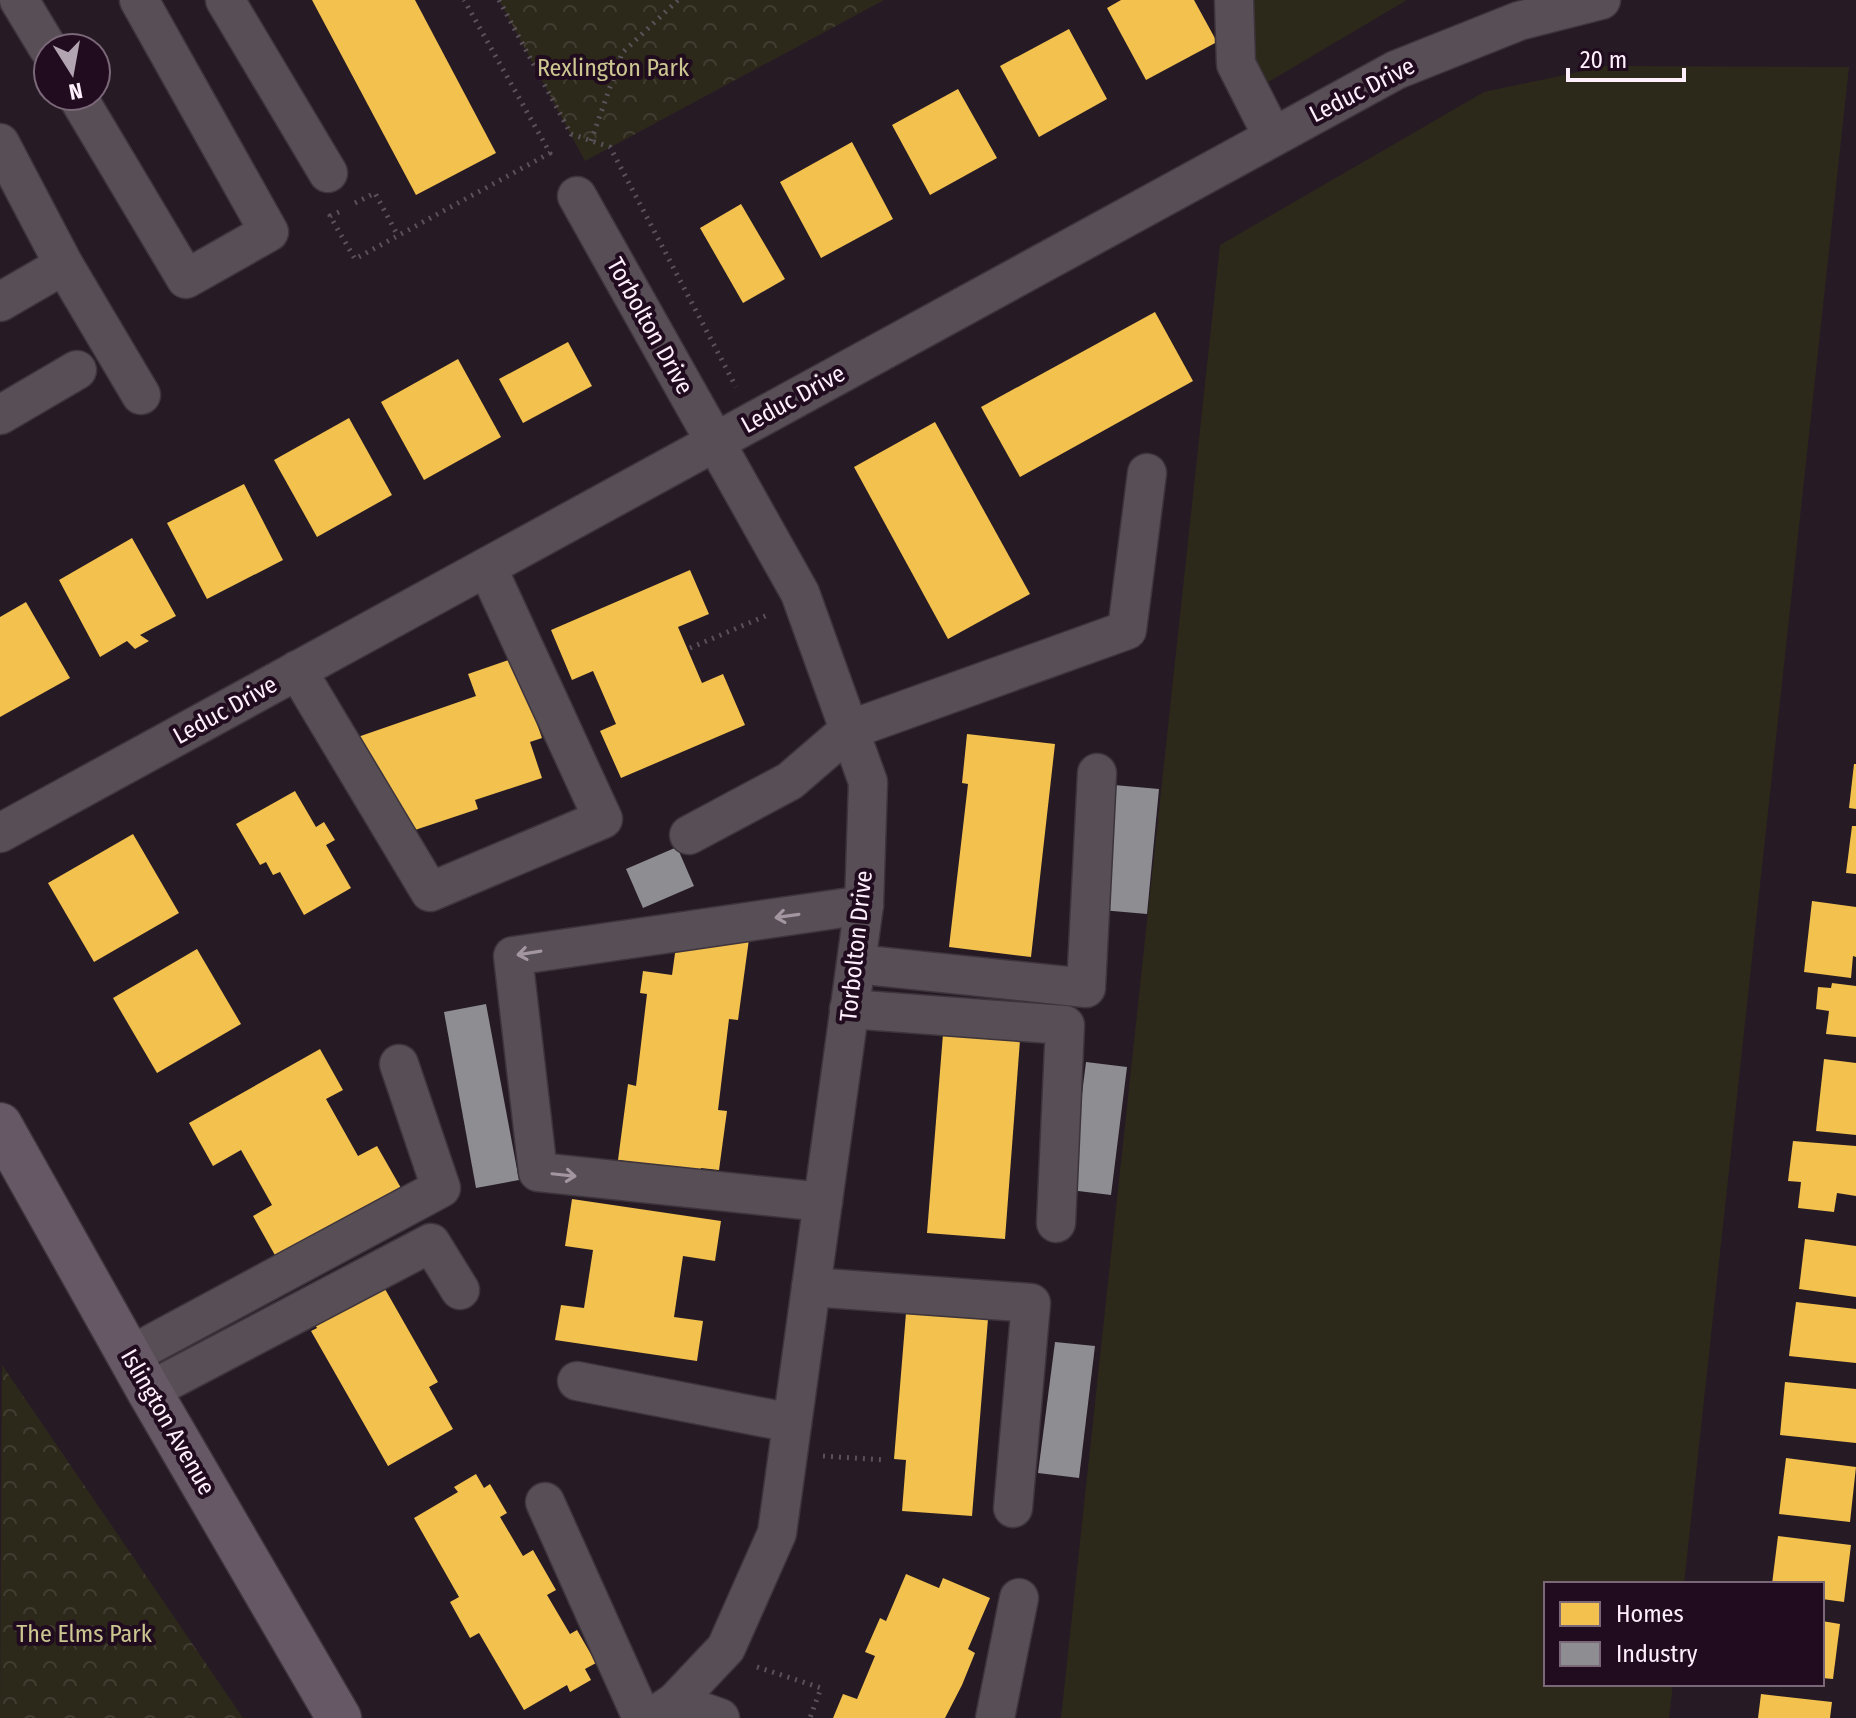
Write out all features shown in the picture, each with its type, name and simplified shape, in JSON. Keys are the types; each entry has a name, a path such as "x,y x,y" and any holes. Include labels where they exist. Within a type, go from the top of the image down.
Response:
{"main road":[{"name":"Islington Avenue","path":"0,1125 139,1373 339,1718"}],"street":[{"path":"19,0 38,32"},
{"path":"87,112 186,279 269,232 139,0"},
{"path":"225,0 328,173"},
{"path":"1234,0 1236,64 1273,137"},
{"name":"Leduc Drive","path":"0,833 1396,70 1519,21 1601,0"},
{"path":"0,143 64,265 141,395"},
{"name":"Torbolton Drive","path":"577,196 803,600 868,782 864,905 777,1533 720,1654 656,1713"},
{"path":"0,302 64,265"},
{"path":"0,415 77,370"},
{"path":"689,835 790,781 849,730 1127,630 1147,473"},
{"path":"297,670 430,892 603,819 487,567"},
{"path":"856,964 1086,988 1097,773"},
{"path":"823,1202 538,1172 513,956 864,905"},
{"path":"849,1009 1065,1025 1056,1223"},
{"path":"139,1373 441,1188 399,1064"},
{"path":"139,1373 431,1243 460,1290"},
{"path":"811,1287 1031,1303 1013,1508"},
{"path":"577,1381 790,1438"},
{"path":"545,1502 656,1713 720,1718"},
{"path":"995,1718 1019,1598"}],"path":[{"path":"398,236 375,193 330,216 355,259 398,236 550,153 464,0"},
{"path":"591,141 622,53 678,0"},
{"path":"690,648 803,600"},
{"path":"790,1438 886,1460"},
{"path":"720,1654 821,1688 810,1718"}],"green space":[{"name":"Rexlington Park","path":"499,0 884,0 585,161"},
{"path":"1246,0 1407,0 1236,101"},
{"path":"1607,66 1849,67 1684,1582 1544,1582 1544,1686 1673,1686 1669,1718 1061,1718 1220,245 1484,92"},
{"name":"The Elms Park","path":"2,1365 243,1718 0,1718"}],"building: Homes":[{"path":"312,0 415,0 496,153 416,195"},
{"path":"1121,0 1194,0 1217,42 1146,80 1107,8"},
{"path":"1069,29 1107,99 1039,137 1000,66"},
{"path":"958,89 997,158 930,195 892,125"},
{"path":"852,142 893,219 821,258 780,182"},
{"path":"741,204 785,279 743,303 700,228"},
{"path":"1155,312 1193,381 1020,477 981,407"},
{"path":"568,342 592,386 523,423 499,379"},
{"path":"458,359 501,437 424,480 381,402"},
{"path":"349,418 392,495 317,537 274,460"},
{"path":"935,422 1030,594 948,639 854,467"},
{"path":"244,484 283,560 207,599 167,523"},
{"path":"132,538 176,616 140,635 149,641 135,649 127,641 100,657 59,580"},
{"path":"690,570 709,614 678,627 702,683 723,674 745,725 621,778 600,731 616,724 593,671 572,680 551,630"},
{"path":"26,602 70,678 0,717 0,617"},
{"path":"514,658 542,738 530,742 542,778 475,800 478,809 403,834 384,779 367,785 352,739 476,696 468,674"},
{"path":"967,734 1055,744 1031,957 949,947 968,784 962,783"},
{"path":"1856,764 1856,809 1849,808"},
{"path":"295,791 316,827 324,822 335,840 326,845 351,888 304,915 280,872 273,875 266,862 260,865 236,824"},
{"path":"1852,826 1856,826 1856,874 1846,873"},
{"path":"133,834 179,913 94,962 48,883"},
{"path":"1812,901 1856,907 1856,957 1853,956 1851,978 1804,972"},
{"path":"725,936 749,939 738,1020 729,1019 718,1110 727,1111 719,1170 701,1168 699,1182 679,1179 681,1168 659,1165 657,1178 631,1174 632,1162 618,1160 628,1084 636,1086 647,994 640,993 643,971 672,975 677,939 724,945"},
{"path":"197,949 241,1024 157,1073 113,998"},
{"path":"1832,983 1856,986 1856,1037 1826,1034 1829,1011 1816,1009 1818,987 1831,988"},
{"path":"943,1034 1020,1040 1005,1239 927,1233"},
{"path":"320,1049 343,1090 326,1099 358,1156 377,1146 401,1188 276,1257 253,1216 272,1205 241,1150 213,1166 189,1123"},
{"path":"1824,1059 1856,1063 1856,1135 1816,1131"},
{"path":"1793,1141 1856,1146 1856,1196 1837,1193 1834,1212 1798,1208 1801,1182 1788,1181"},
{"path":"572,1199 721,1221 715,1261 683,1256 674,1317 703,1321 697,1361 555,1340 561,1305 584,1308 593,1250 565,1246"},
{"path":"1805,1239 1856,1246 1856,1297 1799,1289"},
{"path":"377,1275 438,1382 429,1387 453,1429 388,1466 311,1331 317,1328 309,1314"},
{"path":"1796,1302 1856,1309 1856,1363 1789,1356"},
{"path":"906,1313 988,1319 972,1516 902,1511 906,1460 894,1459"},
{"path":"1785,1382 1856,1389 1856,1443 1780,1435"},
{"path":"1786,1458 1856,1467 1850,1522 1779,1514"},
{"path":"476,1474 484,1488 490,1484 507,1513 500,1517 523,1556 533,1550 556,1590 547,1595 570,1634 577,1630 596,1663 585,1669 591,1680 570,1692 567,1685 524,1710 479,1633 470,1638 450,1602 459,1597 414,1518 458,1492 454,1487"},
{"path":"1778,1536 1851,1545 1844,1602 1824,1599 1824,1582 1772,1582"},
{"path":"906,1574 939,1588 943,1578 990,1598 968,1649 975,1653 962,1685 945,1718 833,1718 843,1694 857,1699 875,1656 865,1652 880,1618 886,1621"},
{"path":"1824,1621 1840,1624 1833,1679 1824,1678"},
{"path":"1761,1694 1832,1702 1830,1718 1758,1718"}],"building: Industry":[{"path":"1114,785 1159,789 1147,914 1101,910"},
{"path":"677,847 694,886 643,908 626,869"},
{"path":"486,1004 519,1180 476,1188 444,1012"},
{"path":"1086,1062 1127,1067 1111,1195 1070,1190"},
{"path":"1055,1342 1095,1346 1079,1478 1038,1473"}]}
